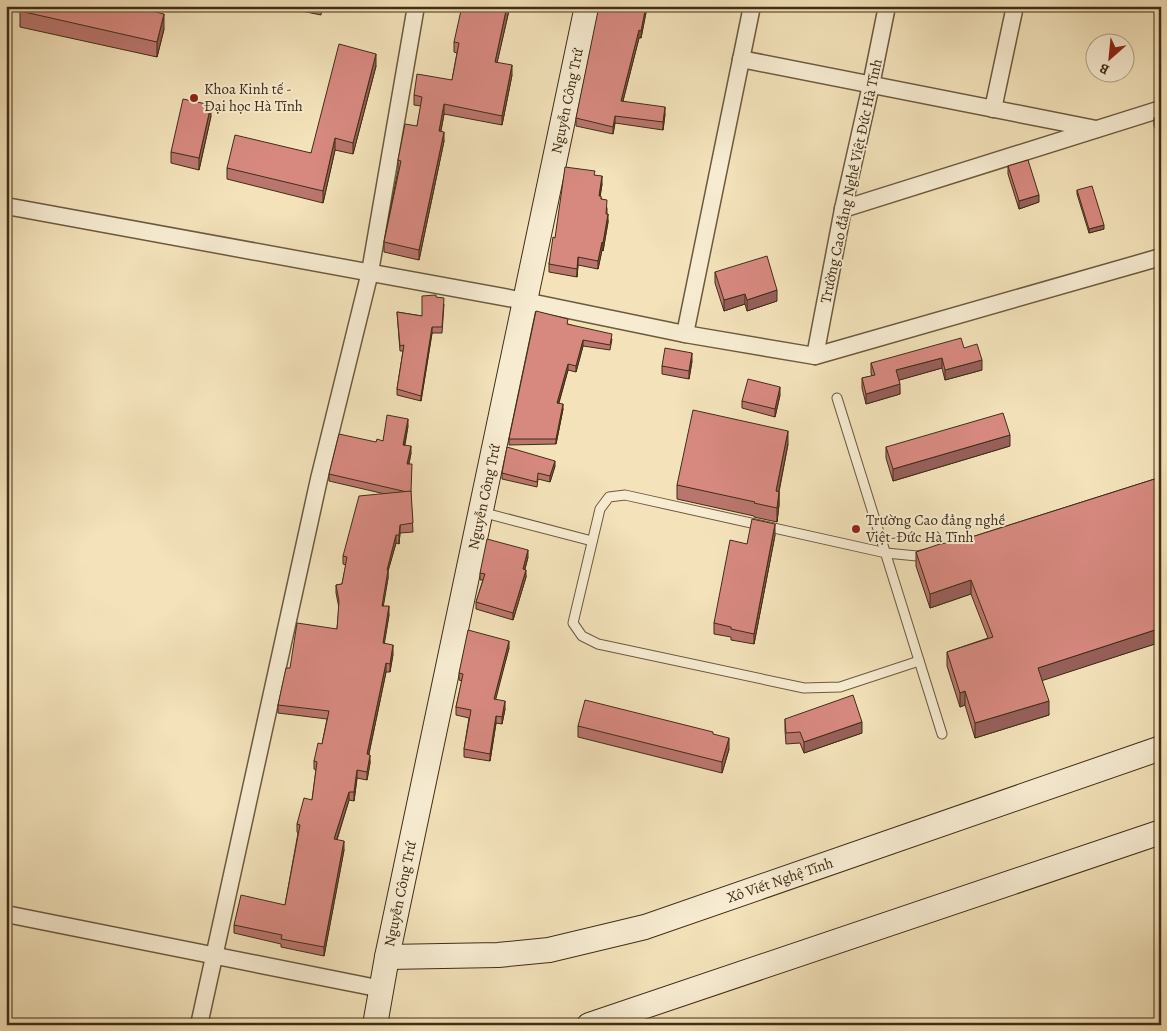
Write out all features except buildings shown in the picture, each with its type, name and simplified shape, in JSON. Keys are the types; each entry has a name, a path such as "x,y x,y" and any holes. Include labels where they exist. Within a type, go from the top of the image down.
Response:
{"street":[{"path":"199,1025 321,469 370,272 416,6"},
{"name":"Nguyễn Công Trứ","path":"375,1025 387,957 587,6"},
{"path":"685,334 752,6"},
{"name":"Trường Cao đẳng Nghề Việt Đức Hà Tĩnh","path":"815,356 842,209 887,6"},
{"path":"993,108 1015,6"},
{"path":"741,59 1096,129"},
{"path":"842,209 1161,109"},
{"path":"6,206 525,301 685,334 815,356 1161,257"},
{"name":"Xô Viết Nghệ Tĩnh","path":"387,957 498,955 549,950 645,927 1161,748"},
{"path":"589,1025 1161,832"},
{"path":"6,914 382,989"}],"lane":[{"path":"837,398 942,734"},
{"path":"920,661 840,687 804,688 598,644 582,636 573,623 600,509 610,497 625,495 886,553 917,556 933,553"},
{"path":"481,512 592,541"}],"place":[{"name":"Khoa Kinh tế - Đại học Hà Tĩnh","path":"194,98"},
{"name":"Trường Cao đẳng nghề Việt-Đức Hà Tĩnh","path":"856,529"}]}
